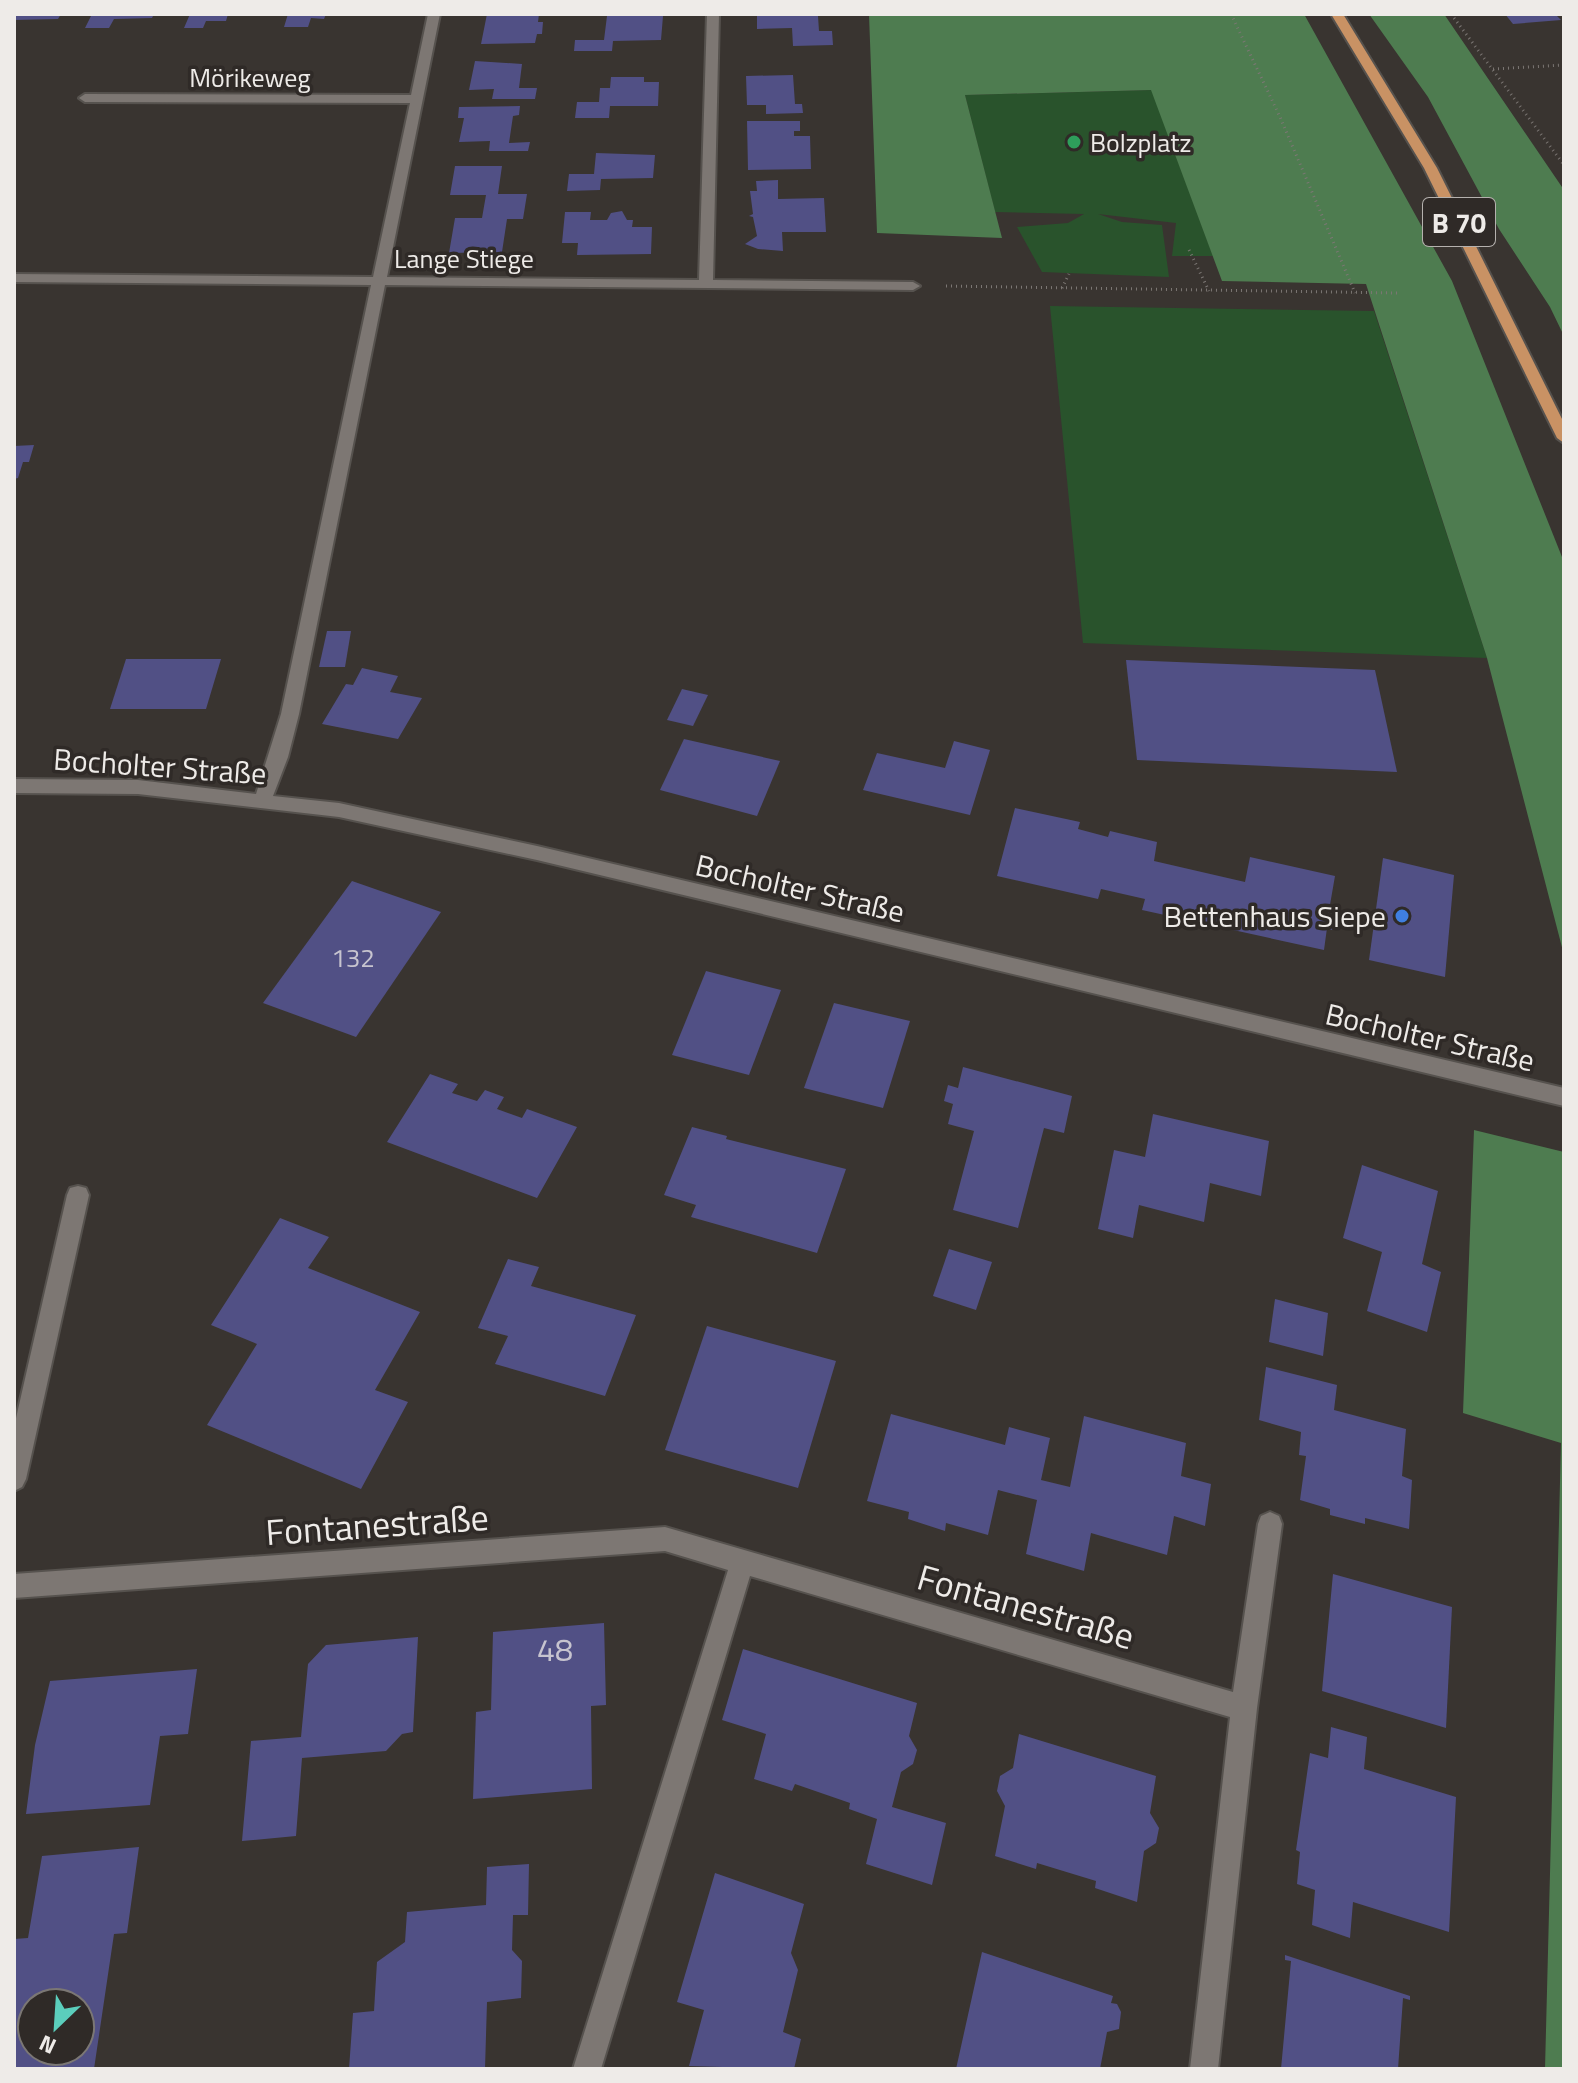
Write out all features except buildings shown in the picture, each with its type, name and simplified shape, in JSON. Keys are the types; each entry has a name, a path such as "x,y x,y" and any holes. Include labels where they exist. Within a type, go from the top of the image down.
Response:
{"main road":[{"name":"B 70","path":"1337,14 1362,50 1452,208 1564,438"}],"street":[{"path":"262,801 279,757 290,714 414,99 434,14"},
{"path":"706,283 713,14"},
{"name":"Mörikeweg","path":"85,98 414,99"},
{"name":"Lange Stiege","path":"14,278 913,286"},
{"name":"Bocholter Straße","path":"14,786 138,787 339,810 537,853 1564,1097"},
{"path":"14,1479 78,1195"},
{"path":"1204,2069 1244,1708 1270,1524"},
{"name":"Fontanestraße","path":"14,1586 665,1539 1244,1708"},
{"path":"587,2069 743,1560"}],"path":[{"path":"1231,14 1288,129 1315,204 1355,293"},
{"path":"1451,14 1564,165"},
{"path":"1492,69 1564,65"},
{"path":"1189,250 1209,291"},
{"path":"1062,288 1069,274"},
{"path":"913,286 1399,293"}],"green space":[{"path":"869,14 1304,14 1452,281 1564,562 1564,955 1487,658 1366,284 1222,281 1151,90 965,95 1002,238 877,233"},
{"path":"1369,14 1444,14 1564,190 1564,336 1550,307 1499,229 1428,97"},
{"name":"Bolzplatz","path":"1152,90 1213,256 1172,256 1176,223 1098,214 1122,222 1162,225 1169,277 1042,272 1017,227 1068,223 1084,214 995,212 965,95"},
{"path":"1050,306 1374,311 1487,658 1083,643"},
{"path":"1474,1130 1564,1152 1564,2069 1545,2069 1561,1443 1463,1413"}],"place":[{"name":"Bolzplatz","path":"1074,142"},
{"name":"Bettenhaus Siepe","path":"1402,916"}]}
